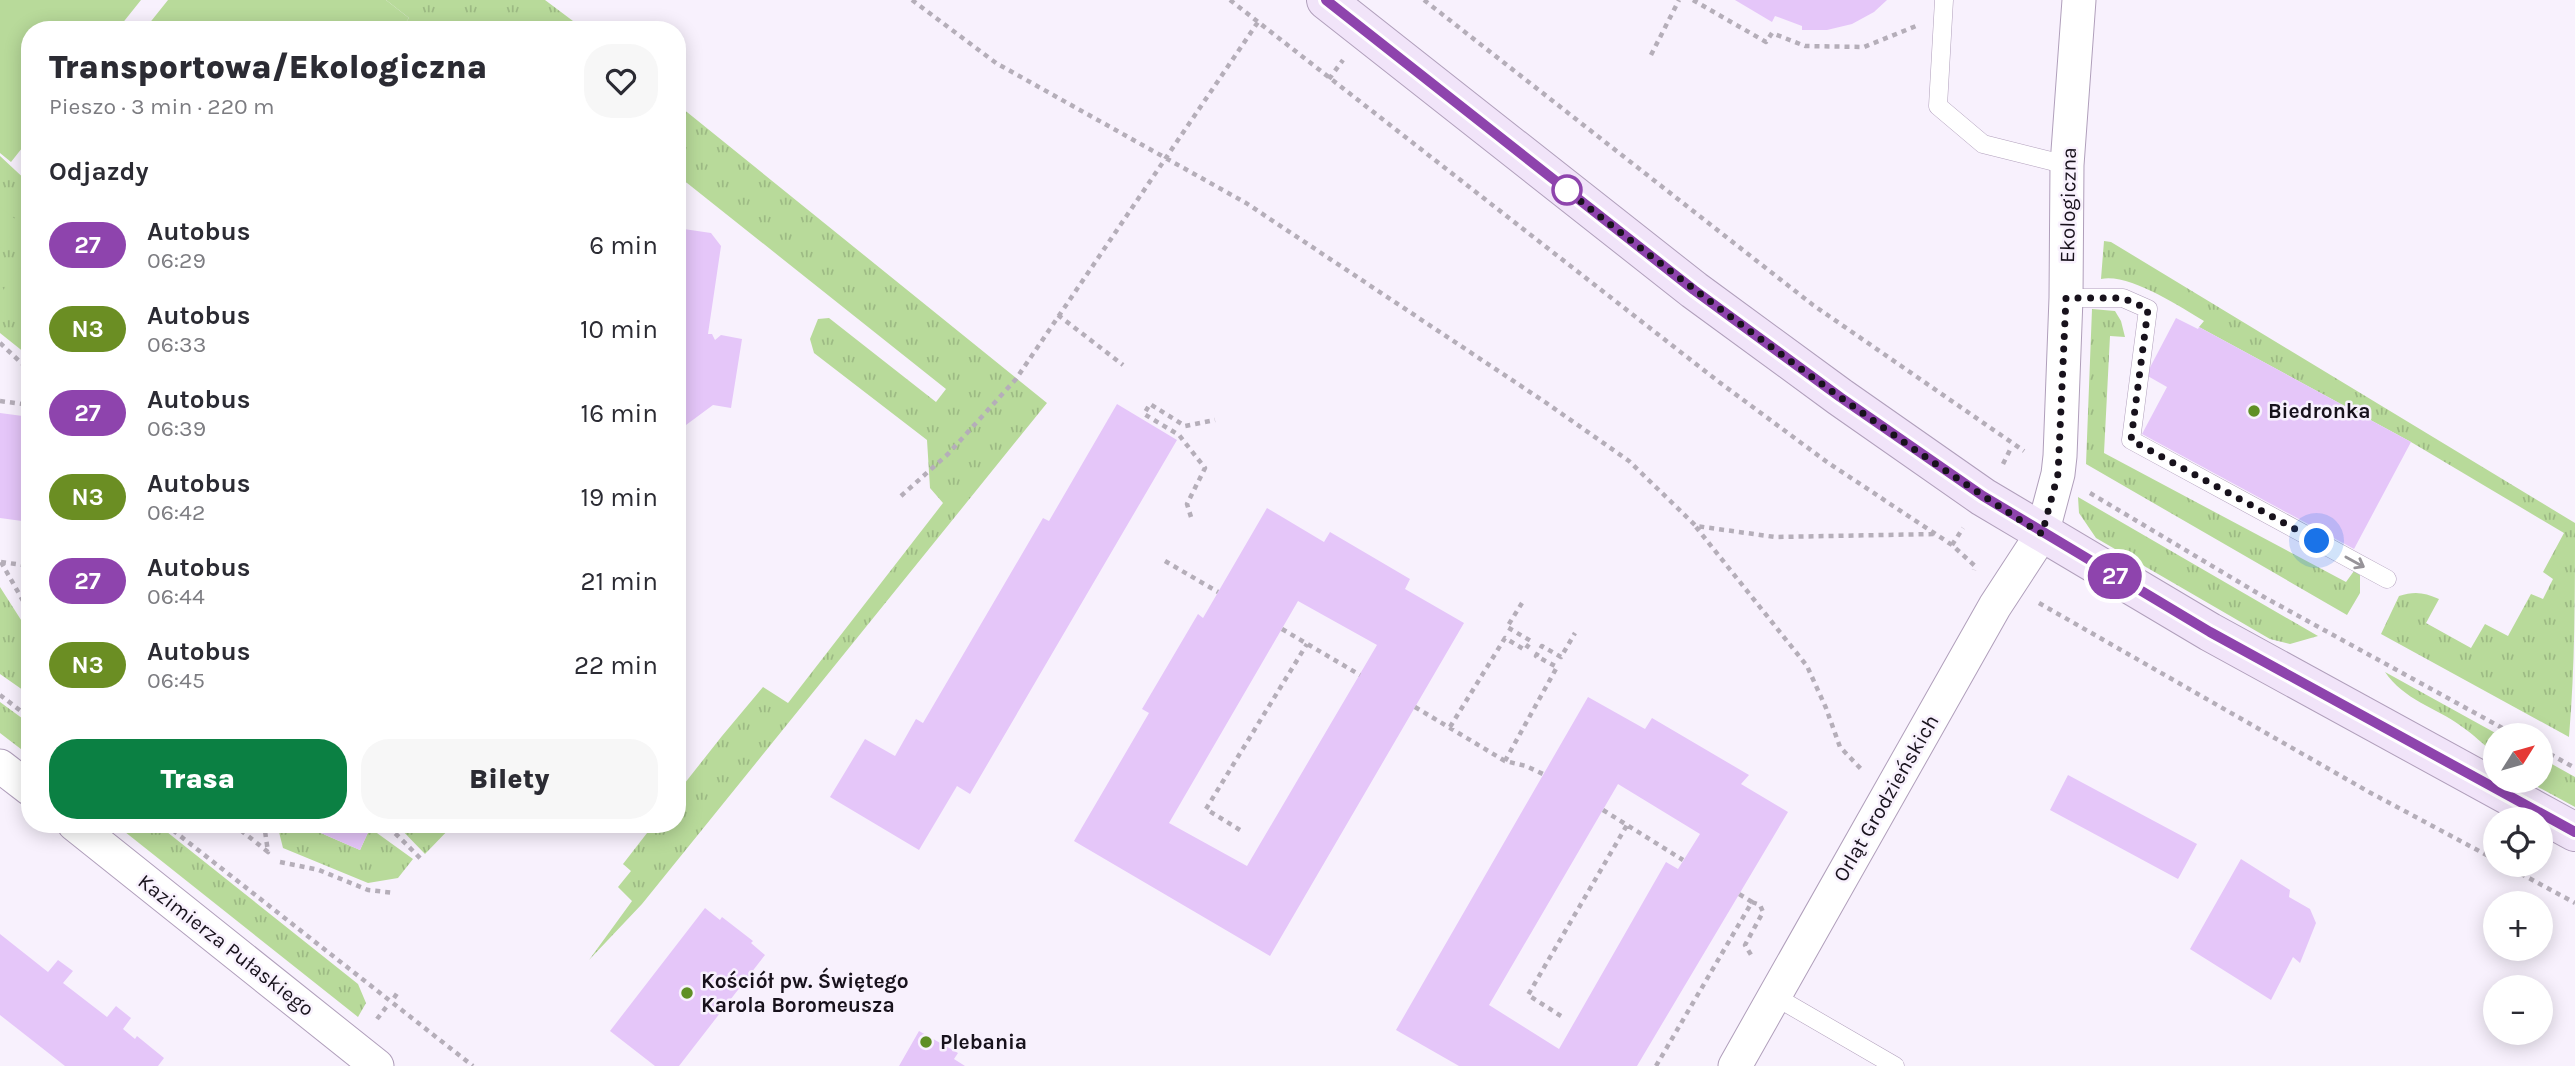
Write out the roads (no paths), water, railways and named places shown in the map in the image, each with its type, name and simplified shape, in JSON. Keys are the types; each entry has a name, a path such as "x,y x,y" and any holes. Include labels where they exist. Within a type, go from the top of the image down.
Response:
{"street":[{"path":"1326,0 1694,290 1840,397 1983,496 2042,534 2210,632 2575,832"},
{"name":"Ekologiczna","path":"2042,534 2058,474 2066,298 2067,165 2079,0"},
{"name":"Orląt Grodzieńskich","path":"1735,1066 2007,585 2042,534"},
{"path":"0,766 21,782"},
{"name":"Kazimierza Pułaskiego","path":"85,833 377,1066"}],"lane":[{"path":"1943,8 1938,106 1983,144 2067,165"},
{"path":"2066,298 2123,298 2148,309 2131,440 2387,579"},
{"path":"1776,997 1895,1066"}],"place":[{"name":"Biedronka","path":"2254,411"},
{"name":"Kościół pw. Świętego Karola Boromeusza","path":"687,993"},
{"name":"Plebania","path":"926,1042"}]}
